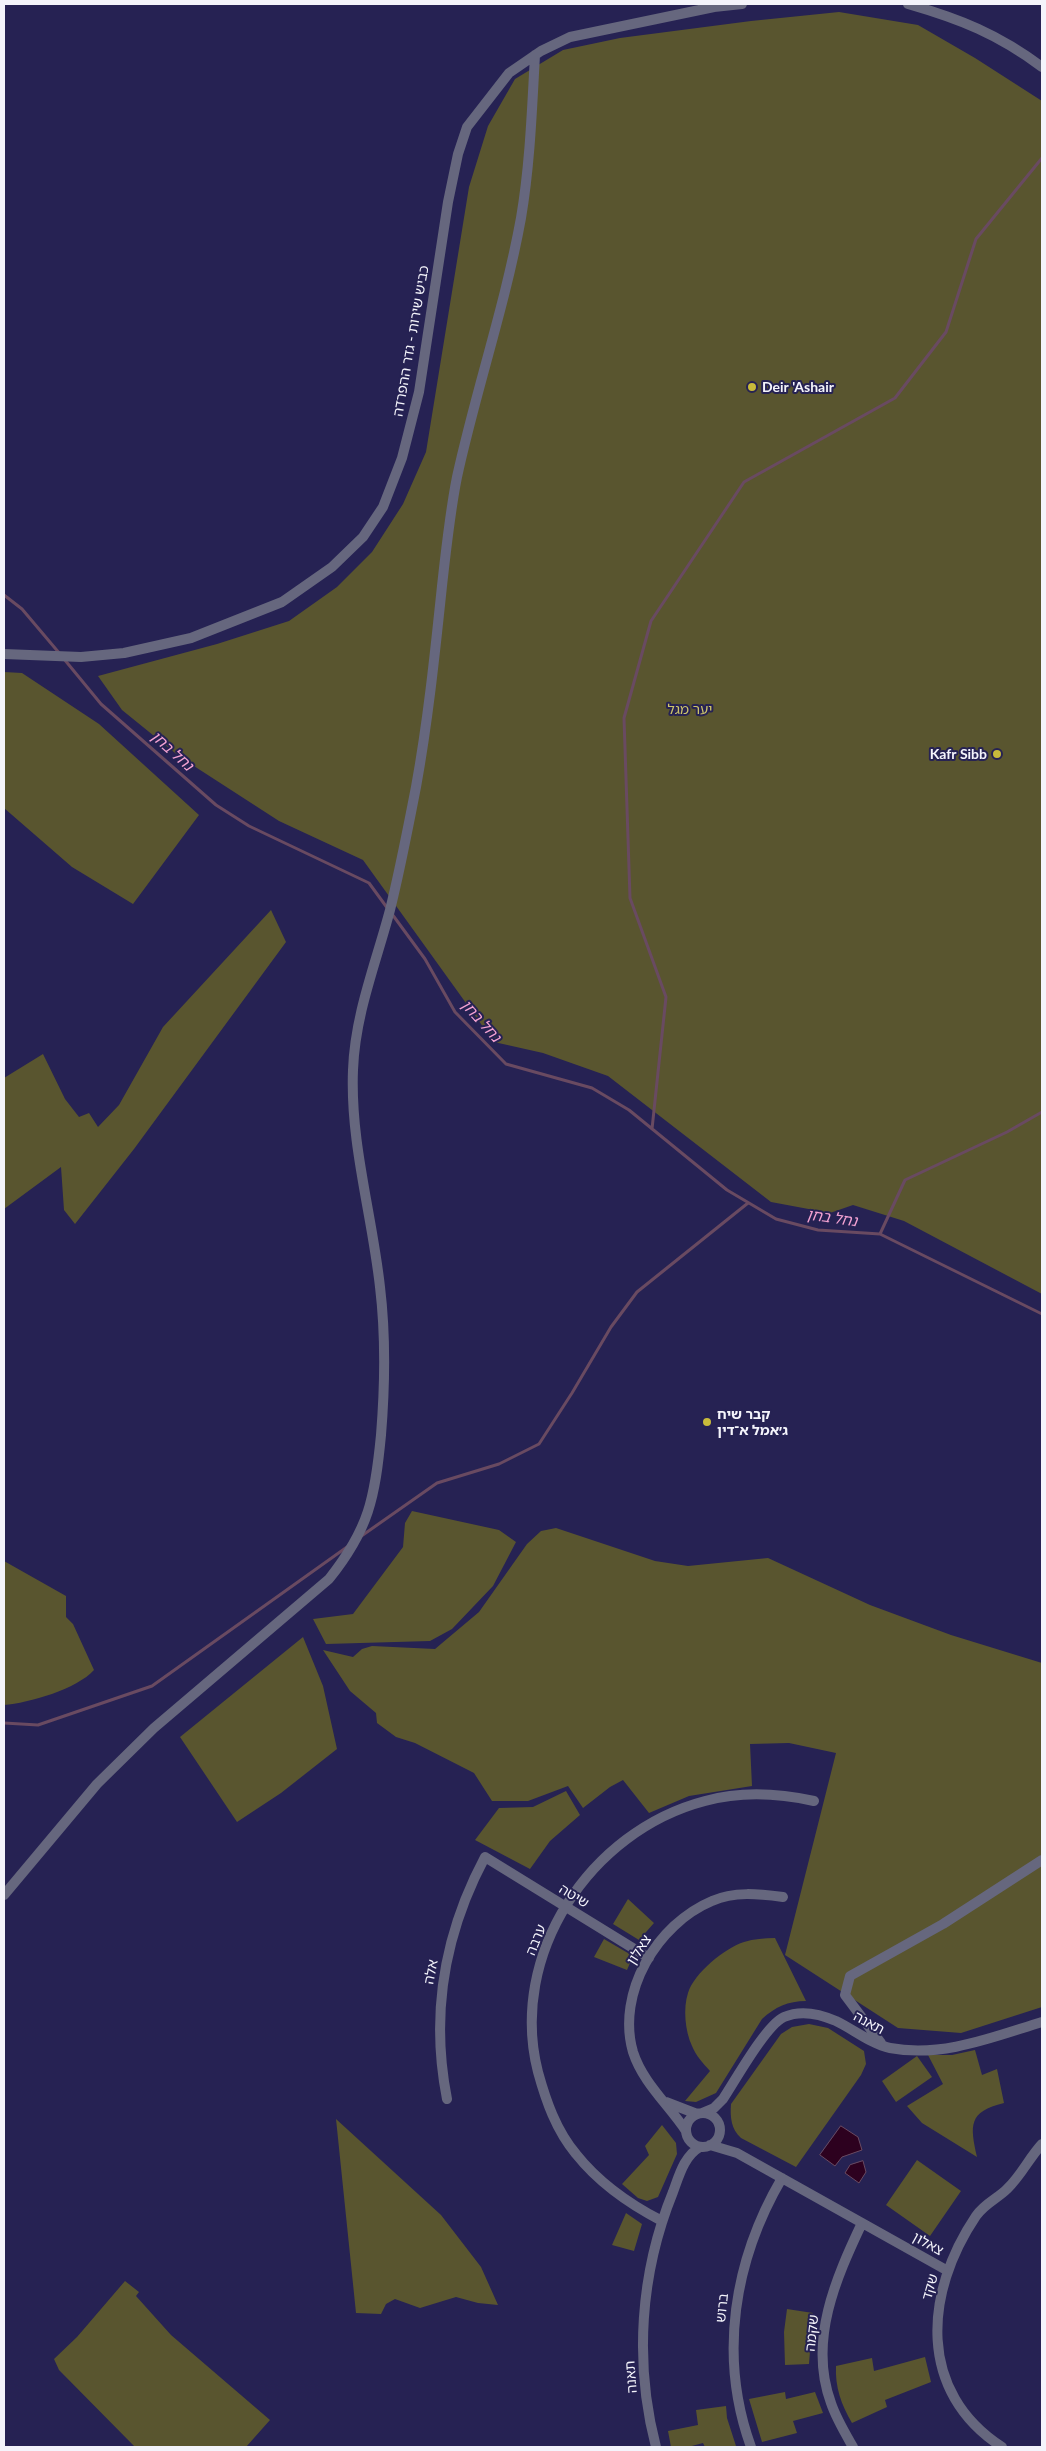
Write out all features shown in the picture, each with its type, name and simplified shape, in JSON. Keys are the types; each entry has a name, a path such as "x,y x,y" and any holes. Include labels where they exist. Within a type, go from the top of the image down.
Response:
{"street":[{"name":"כביש שירות - גדר ההפרדה","path":"4,654 81,658 124,653 191,638 282,602 332,567 363,537 383,507 396,474 417,402 448,202 466,127 509,73 535,55 570,37 714,7 742,4"},
{"path":"908,4 948,15 987,31 1042,68"},
{"path":"4,1895 97,1784 147,1735 329,1579 351,1552 359,1537 371,1504 378,1469 384,1397 384,1337 380,1283 355,1128 353,1072 356,1037 367,986 390,909 416,788 457,479 504,298 521,220 526,183 535,55"},
{"name":"ערבה","path":"662,2221 628,2202 609,2188 575,2153 550,2111 532,2040 532,1999 540,1965 565,1906 587,1876 614,1849 644,1828 680,1809 705,1801 746,1794 789,1796 814,1801"},
{"name":"שיטה","path":"485,1857 649,1958"},
{"name":"אלה","path":"447,2099 439,2047 441,1992 460,1911 485,1857"},
{"path":"883,2046 845,1995 850,1976 942,1924 1042,1860"},
{"name":"צאלון","path":"687,2134 647,2081 638,2066 633,2050 630,2031 633,1992 640,1973 657,1945 682,1920 712,1901 744,1894 783,1897"},
{"name":"תאנה","path":"700,2114 714,2108 723,2099 768,2031 782,2018 789,2015 813,2014 824,2016 883,2046 916,2051 943,2049 976,2042 1042,2022"},
{"name":"תאנה","path":"719,2128 723,2099"},
{"name":"צאלון","path":"663,2100 700,2114"},
{"path":"700,2114 712,2116 719,2128 705,2146 687,2134 689,2120 700,2114"},
{"name":"צאלון","path":"719,2128 737,2152"},
{"name":"תאנה","path":"656,2447 646,2396 643,2330 650,2266 662,2221 686,2162 687,2134"},
{"name":"שקד","path":"997,2446 967,2415 946,2383 937,2332 939,2300 948,2271 966,2233 982,2208 989,2200 1007,2189 1042,2144"},
{"name":"תאנה","path":"686,2162 705,2146"},
{"name":"צאלון","path":"705,2146 737,2152 948,2271"},
{"name":"ברוש","path":"752,2447 741,2410 735,2373 734,2319 737,2291 754,2234 764,2209 782,2178"},
{"name":"שקמה","path":"853,2447 830,2402 823,2366 822,2343 836,2283 862,2223"}],"green space":[{"name":"יער מגל","path":"839,12 918,25 975,58 1042,101 1042,1294 904,1221 853,1205 830,1213 771,1202 608,1076 543,1053 494,1042 363,860 279,821 180,757 122,710 98,676 217,644 289,621 337,587 372,552 403,504 426,452 469,187 488,126 515,79 563,50 620,38"},
{"path":"4,672 22,673 99,724 199,815 133,904 72,867 4,808"},
{"path":"271,910 286,942 134,1149 75,1224 64,1210 61,1167 4,1209 4,1078 43,1054 65,1099 79,1117 89,1113 98,1127 119,1105 163,1027"},
{"path":"412,1511 499,1530 516,1542 493,1586 452,1629 430,1641 326,1644 313,1619 353,1614 403,1547 405,1523"},
{"path":"556,1528 655,1561 688,1566 768,1558 870,1605 951,1635 1042,1663 1042,2007 961,2033 898,2028 785,1955 836,1753 789,1743 750,1744 752,1786 689,1796 649,1813 623,1780 610,1787 583,1808 568,1786 528,1801 492,1801 474,1773 415,1743 396,1737 377,1723 376,1713 350,1691 323,1650 353,1657 362,1649 372,1646 435,1649 479,1612 527,1544 541,1531"},
{"path":"4,1561 66,1596 66,1617 73,1624 94,1670 65,1689 39,1698 4,1705"},
{"path":"303,1637 323,1686 337,1749 281,1793 237,1822 180,1737"},
{"path":"566,1791 580,1815 550,1841 530,1869 475,1840 499,1808 533,1807"},
{"path":"628,1899 654,1923 639,1940 613,1924"},
{"path":"775,1938 806,2001 799,2001 777,2008 762,2019 716,2093 696,2102 685,2101 710,2071 696,2053 688,2034 686,2006 691,1985 711,1962 736,1945 759,1939"},
{"path":"604,1939 633,1956 627,1970 594,1957"},
{"path":"809,2024 828,2028 864,2051 866,2064 861,2075 796,2167 741,2138 735,2131 732,2122 731,2104 781,2034 792,2027"},
{"path":"975,2050 982,2075 997,2069 1004,2103 984,2111 974,2121 973,2136 977,2157 922,2123 907,2106 943,2084 928,2055 952,2055"},
{"path":"917,2056 932,2077 896,2102 882,2081"},
{"path":"336,2119 441,2215 481,2267 498,2305 478,2303 456,2297 420,2308 395,2299 386,2304 381,2314 356,2313"},
{"path":"662,2125 676,2143 677,2154 658,2197 647,2201 638,2198 622,2184 649,2155 645,2146"},
{"path":"917,2160 961,2191 930,2236 886,2205"},
{"path":"626,2213 642,2224 634,2251 612,2245"},
{"path":"125,2281 139,2292 136,2296 171,2335 270,2420 246,2447 135,2447 59,2370 54,2359 77,2337"},
{"path":"787,2309 813,2313 809,2364 785,2365 784,2332"},
{"path":"925,2357 931,2382 885,2400 887,2407 852,2423 840,2395 836,2366 872,2358 874,2371"},
{"path":"785,2392 786,2399 815,2392 823,2413 793,2421 797,2433 762,2442 749,2399"},
{"path":"726,2406 727,2418 736,2446 705,2447 703,2443 688,2447 671,2447 668,2431 698,2425 696,2410"}],"shaded area":[{"path":"841,2126 858,2137 862,2150 842,2157 835,2166 820,2155"},
{"path":"863,2161 866,2172 859,2183 845,2173 850,2165"}],"waterway":[{"path":"652,1129 666,997 630,898 624,718 651,621 744,482 895,398 946,332 976,239 1042,158"},
{"name":"נחל בחן","path":"4,595 22,609 60,654"},
{"name":"נחל בחן","path":"64,659 101,704 216,805 249,826 369,883 388,909"},
{"name":"נחל בחן","path":"392,914 425,959 455,1012 506,1064 592,1088 629,1110 727,1190 776,1219 818,1230 880,1234 1042,1314"},
{"path":"880,1234 905,1180 1007,1132 1042,1112"},
{"path":"360,1537 437,1483 499,1464 539,1444 611,1327 637,1292 748,1203"},
{"path":"4,1723 38,1725 152,1686 347,1547"}],"place":[{"name":"Deir 'Ashair","path":"752,387"},
{"name":"Kafr Sibb","path":"997,754"},
{"name":"קבר שיח ג׳אמל א־דין","path":"707,1422"}]}
